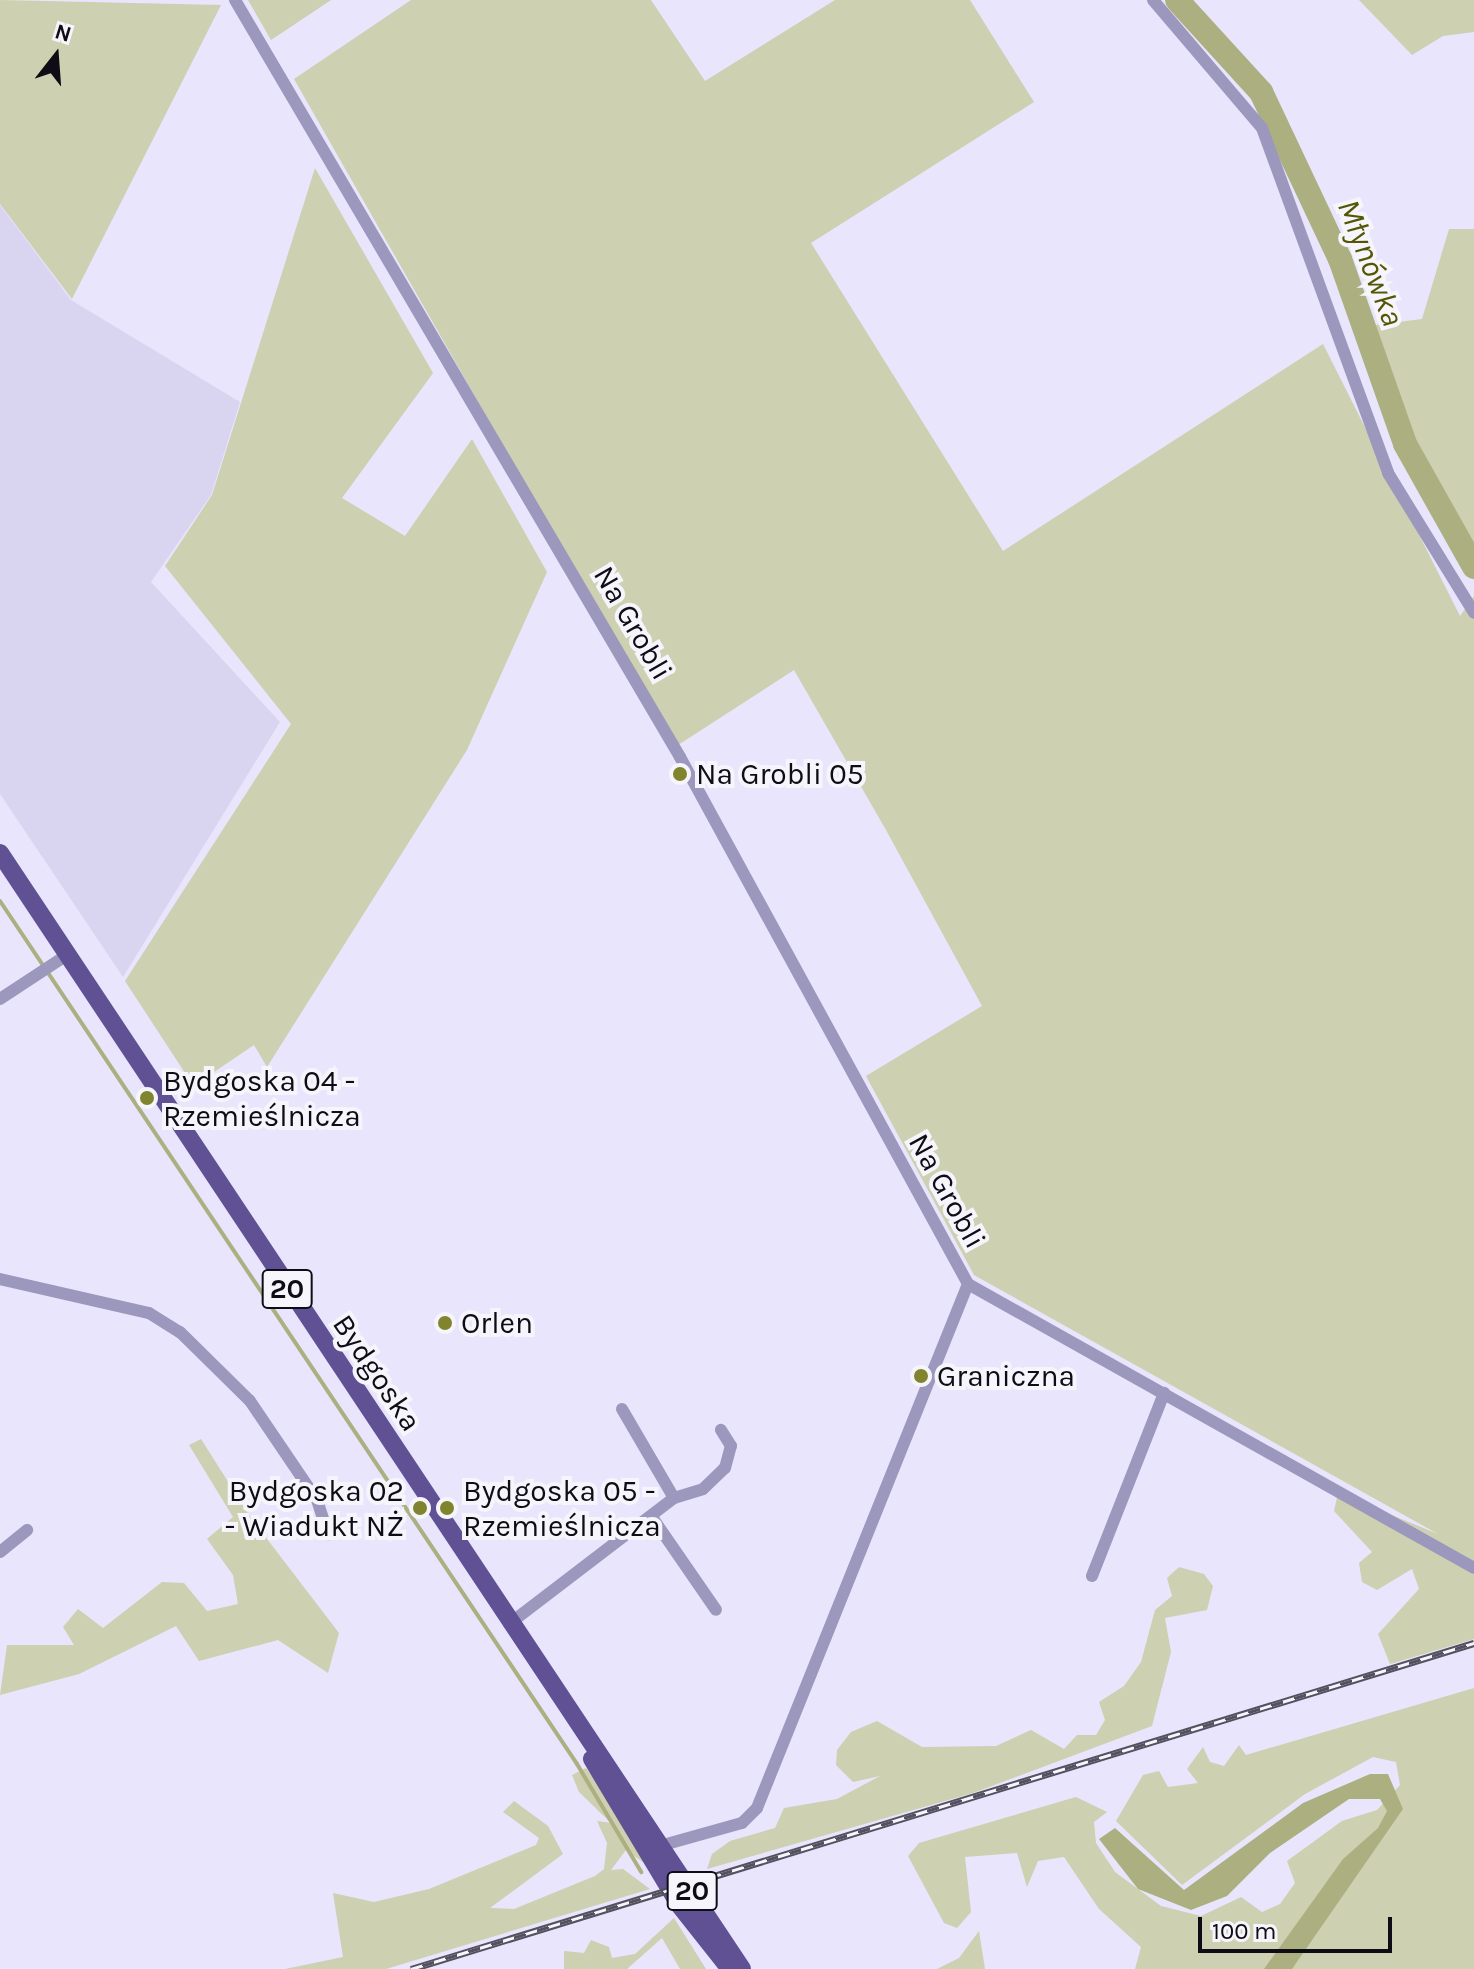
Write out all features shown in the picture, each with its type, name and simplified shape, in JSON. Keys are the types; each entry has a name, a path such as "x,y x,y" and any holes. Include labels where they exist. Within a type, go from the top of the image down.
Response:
{"main road":[{"name":"Bydgoska","path":"0,853 575,1724 665,1848 742,1969"},
{"name":"Bydgoska","path":"575,1724 638,1836 730,1969"}],"street":[{"name":"Na Grobli","path":"235,0 658,719 968,1284"},
{"path":"1153,0 1262,128 1388,473 1474,613"},
{"path":"0,999 67,955"},
{"path":"0,1279 149,1313 180,1332 250,1401 317,1500 328,1534"},
{"path":"638,1836 665,1848 742,1823 757,1808 968,1284 1474,1568"},
{"path":"1092,1576 1164,1393"},
{"path":"622,1409 674,1498"},
{"path":"509,1624 654,1520 674,1498 703,1489 725,1468 731,1446 721,1430"},
{"path":"654,1520 716,1610"},
{"path":"0,1552 27,1530"}],"shaded area":[{"path":"0,0 221,5 72,299 0,204"},
{"path":"248,0 331,0 271,40"},
{"path":"411,0 651,0 705,81 835,0 970,0 1034,102 811,243 1003,551 1323,344 1460,616 1474,596 1474,1639 1390,1664 1378,1634 1419,1589 1412,1569 1377,1590 1362,1582 1359,1563 1372,1552 1334,1511 1338,1493 1438,1534 974,1275 866,1076 982,1006 886,830 794,670 675,747 294,79"},
{"path":"1359,0 1474,0 1474,32 1443,36 1412,55"},
{"path":"315,168 433,373 342,498 405,536 472,439 547,572 467,750 267,1067 254,1045 186,1091 187,1076 125,981 291,724 165,566 212,495"},
{"path":"0,205 71,300 240,402 211,495 151,582 280,722 123,977 0,794"},
{"path":"1449,229 1474,229 1474,580 1393,435 1352,328 1422,319"},
{"path":"201,1439 251,1518 339,1633 328,1673 278,1640 199,1661 176,1626 79,1674 0,1695 7,1645 74,1645 63,1627 78,1609 103,1628 162,1582 184,1583 207,1611 238,1604 233,1575 207,1539 233,1517 189,1445"},
{"path":"1179,1567 1204,1574 1213,1586 1207,1610 1165,1618 1171,1652 1152,1726 973,1793 707,1869 712,1854 730,1841 775,1828 784,1808 837,1799 880,1776 853,1782 836,1765 837,1750 851,1732 877,1721 922,1747 996,1746 1031,1730 1064,1749 1077,1735 1096,1735 1105,1720 1099,1702 1124,1686 1141,1662 1155,1610 1172,1596 1167,1578"},
{"path":"1474,1688 1474,1969 1135,1969 1141,1947 1099,1909 1064,1857 1038,1861 1027,1887 1017,1853 965,1857 971,1912 957,1928 944,1923 908,1856 919,1843 1076,1797 1107,1812 1094,1822 1096,1843 1115,1872 1161,1906 1201,1916 1241,1897 1262,1912 1280,1904 1295,1883 1287,1861 1342,1821 1377,1810 1400,1785 1396,1762 1373,1757 1305,1794 1182,1885 1116,1821 1143,1775 1159,1771 1168,1787 1198,1783 1187,1769 1203,1747 1210,1762 1224,1766 1239,1745 1246,1755"},
{"path":"586,1768 626,1823 644,1863 626,1850 611,1870 623,1869 650,1889 386,1969 285,1969 343,1957 333,1893 374,1902 429,1889 536,1845 539,1838 503,1812 514,1801 548,1826 563,1854 490,1908 514,1909 595,1876 604,1869 607,1843 597,1821 611,1823 579,1792 572,1775"},
{"path":"1370,1774 1388,1774 1403,1809 1292,1969 1264,1969 1343,1859 1378,1828 1387,1811 1380,1799 1349,1799 1270,1853 1227,1896 1191,1910 1138,1889 1099,1839 1115,1828 1184,1890 1303,1803"},
{"path":"674,1918 706,1969 680,1969 662,1938 627,1969 564,1969 564,1951 584,1953 591,1940 609,1947 612,1958 635,1954"},
{"path":"979,1931 985,1969 937,1969 959,1958"}],"waterway":[{"name":"Młynówka","path":"1177,0 1261,92 1340,259 1405,444 1474,567"},
{"path":"0,901 577,1764 641,1872"}],"railway":[{"path":"411,1969 1474,1643"}],"place":[{"name":"Na Grobli 05","path":"680,774"},
{"name":"Bydgoska 04 - Rzemieślnicza","path":"147,1098"},
{"name":"Orlen","path":"445,1323"},
{"name":"Graniczna","path":"921,1376"},
{"name":"Bydgoska 02 - Wiadukt NŻ","path":"420,1508"},
{"name":"Bydgoska 05 - Rzemieślnicza","path":"447,1508"}]}
